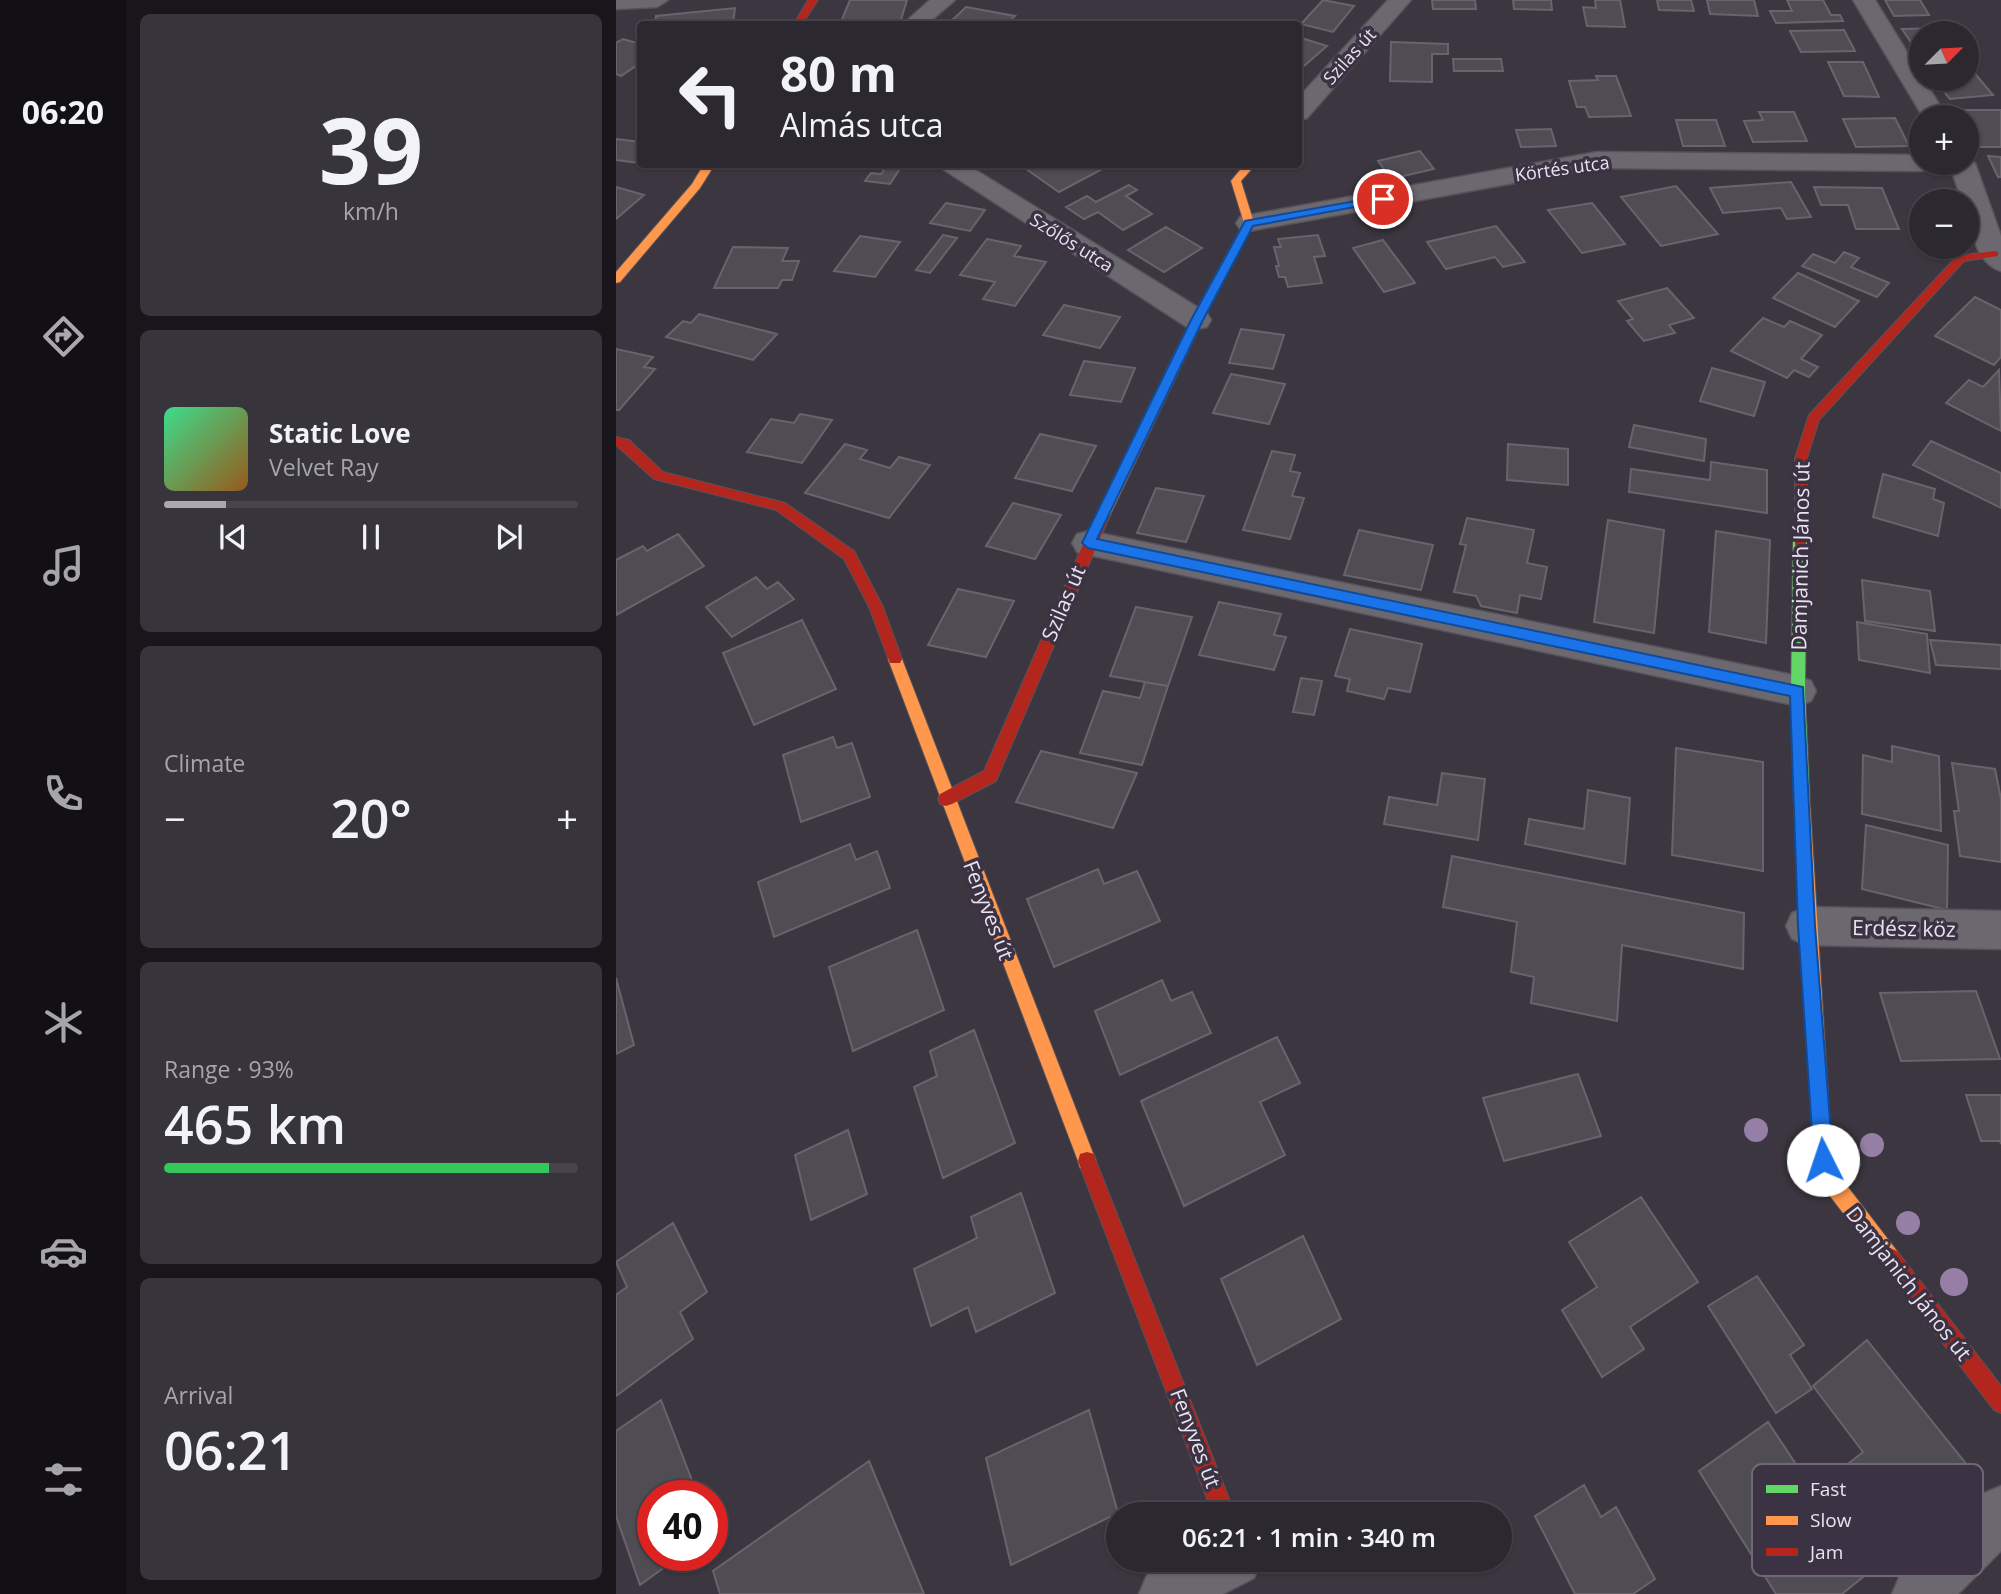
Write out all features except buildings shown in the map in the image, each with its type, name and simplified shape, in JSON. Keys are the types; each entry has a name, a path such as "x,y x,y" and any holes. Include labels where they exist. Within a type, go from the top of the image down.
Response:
{"street":[{"path":"619,4 657,0"},
{"path":"801,21 813,0"},
{"path":"918,21 944,0"},
{"name":"Szilas út","path":"1302,109 1400,0"},
{"path":"1864,0 1927,105"},
{"name":"Körtés utca","path":"1249,223 1597,160 1909,163"},
{"path":"616,279 688,196 707,168"},
{"name":"Szőlős utca","path":"953,168 1197,320"},
{"path":"1247,168 1236,181 1249,223"},
{"name":"Damjanich János út","path":"1966,175 1997,258 1961,258 1813,418 1806,432 1801,458 1798,691 1807,926 1823,1160 1836,1189 2001,1403"},
{"name":"Szilas út","path":"946,799 990,776 1088,543 1197,320 1249,223"},
{"name":"Fenyves út","path":"616,441 624,443 659,476 780,506 849,555 877,607 946,799 1219,1502"},
{"path":"1088,543 1798,691"},
{"name":"Erdész köz","path":"1807,926 2001,930"},
{"path":"1983,1531 2001,1513"},
{"path":"1166,1594 1209,1572"},
{"path":"1236,1572 1238,1594"},
{"path":"1919,1594 1937,1576"}],"traffic: fast":[{"path":"1800,541 1798,691 1802,804"}],"traffic: slow":[{"path":"616,279 696,186 707,168"},
{"path":"1103,515 1197,320 1249,223 1236,181 1247,168"},
{"path":"895,659 1087,1161"},
{"path":"1802,804 1823,1160 1837,1189 1890,1258"}],"traffic: jam":[{"path":"800,21 813,0"},
{"path":"1800,541 1801,458 1813,418 1961,258 1994,254"},
{"path":"616,441 624,443 659,476 780,506 849,555 876,607 895,659"},
{"path":"946,799 990,776 1103,515"},
{"path":"1087,1161 1219,1502"},
{"path":"1890,1258 2001,1403"}],"route":[{"path":"1383,199 1249,223 1197,320 1088,543 1798,691 1807,926 1823,1160"}]}
